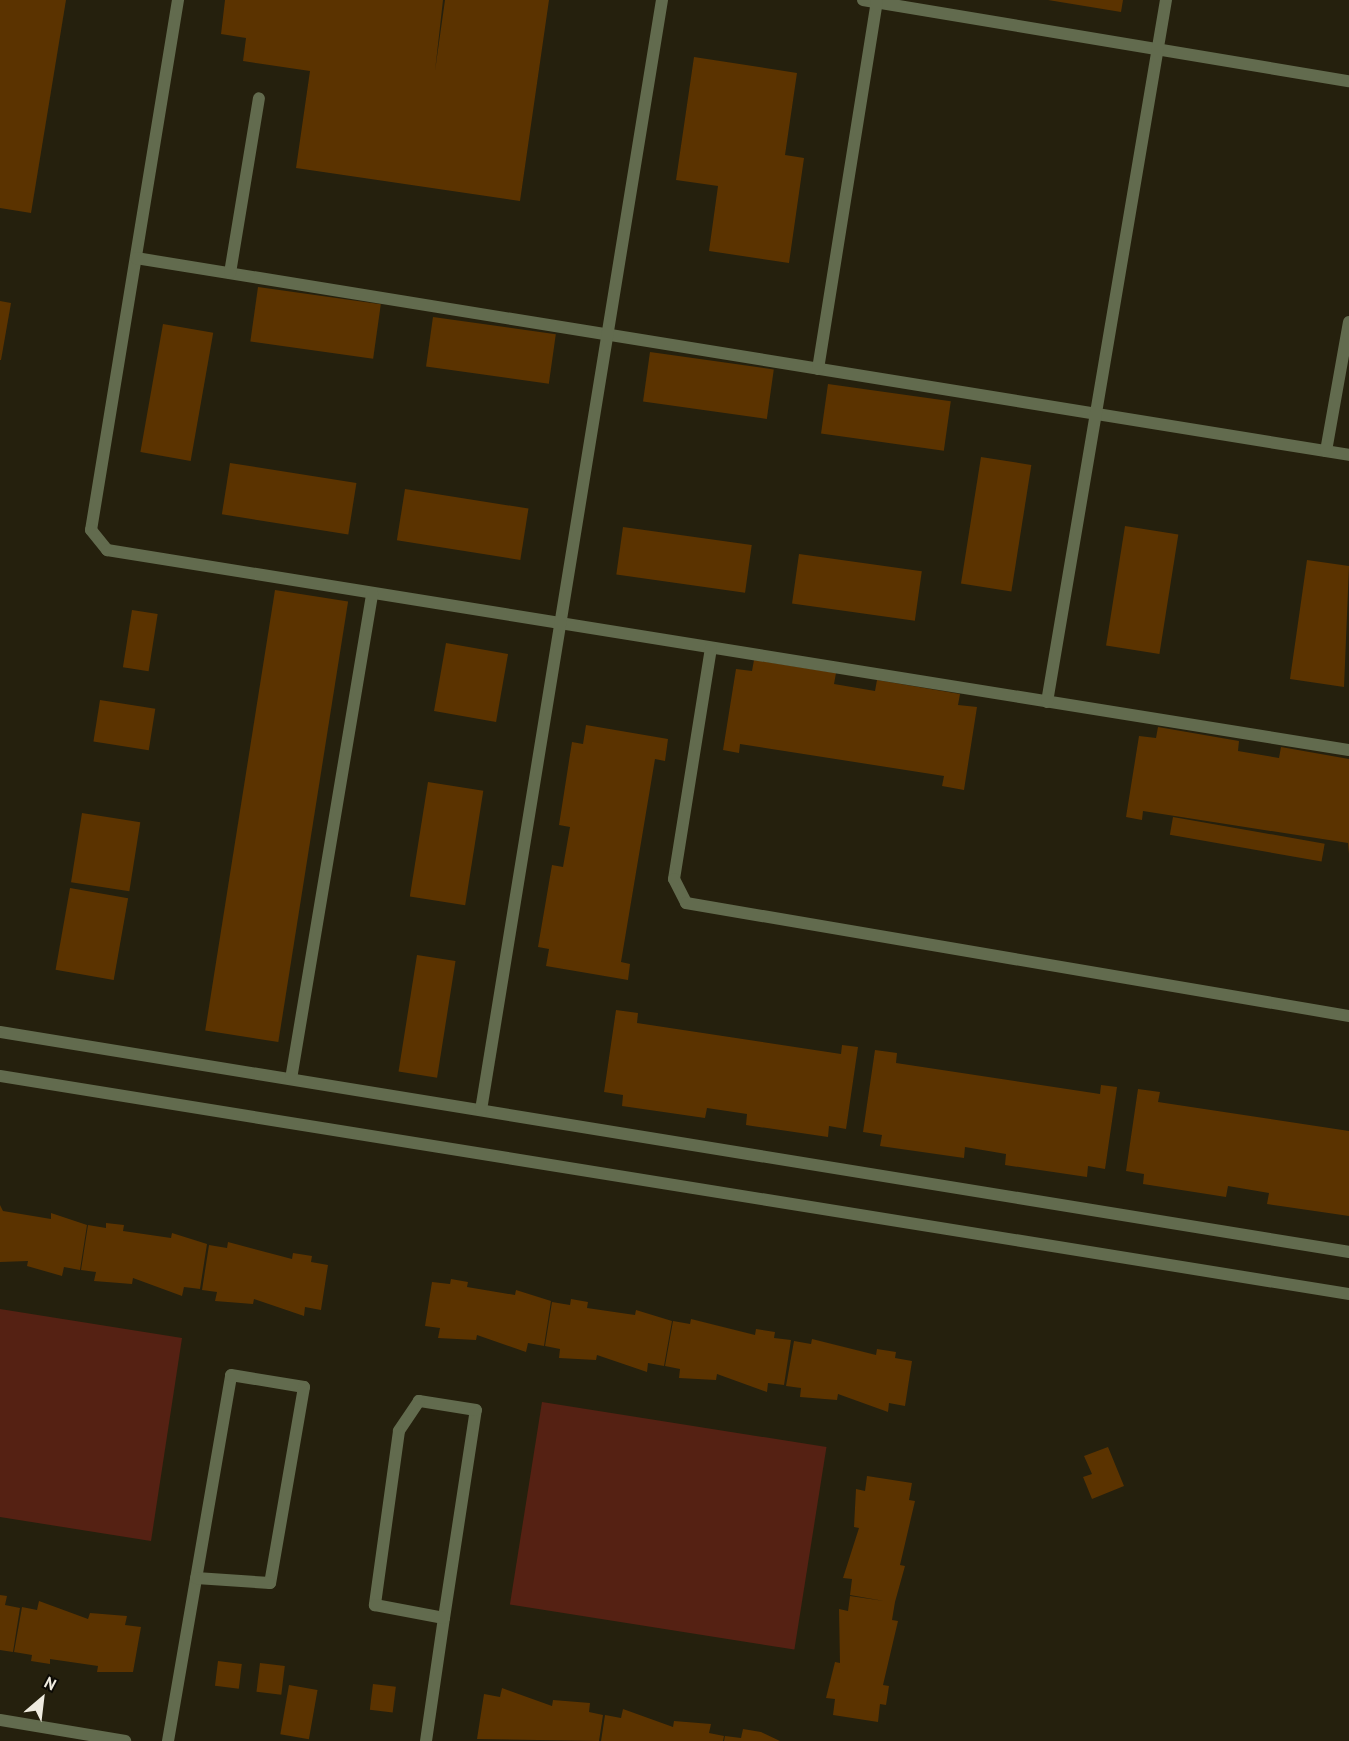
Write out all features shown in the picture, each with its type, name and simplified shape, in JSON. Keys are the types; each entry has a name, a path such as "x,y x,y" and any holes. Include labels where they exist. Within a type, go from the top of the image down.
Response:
{"lane":[{"path":"178,0 91,530 107,550 136,557 1349,750"},
{"path":"481,1110 662,0"},
{"path":"863,0 1349,81"},
{"path":"1047,702 1166,0"},
{"path":"818,369 877,2"},
{"path":"230,273 259,98"},
{"path":"136,258 1349,455"},
{"path":"1326,452 1349,322"},
{"path":"291,1079 372,594"},
{"path":"711,648 674,879 686,903 1349,1016"},
{"path":"0,1032 1349,1252"},
{"path":"0,1076 1349,1294"},
{"path":"168,1741 196,1578 231,1375 304,1387 270,1583 196,1578"},
{"path":"426,1741 476,1410 419,1401 399,1431 375,1605 444,1618"},
{"path":"0,1720 125,1741"}],"shaded area":[{"path":"0,1309 182,1338 151,1541 0,1517"},
{"path":"542,1402 826,1447 794,1650 510,1604"}],"building":[{"path":"0,0 66,0 31,213 0,208"},
{"path":"225,0 443,0 435,71 445,0 549,0 520,201 296,168 310,71 243,61 246,38 221,34"},
{"path":"1048,0 1123,0 1121,12"},
{"path":"694,57 797,73 785,155 804,158 789,263 709,251 718,186 676,180"},
{"path":"258,287 381,304 373,359 250,341"},
{"path":"0,301 11,303 1,360 0,360"},
{"path":"433,317 556,334 549,384 426,367"},
{"path":"163,324 213,333 191,461 140,452"},
{"path":"650,352 774,369 767,419 643,402"},
{"path":"828,384 951,401 944,451 821,434"},
{"path":"981,457 1031,465 1011,591 961,583"},
{"path":"230,463 356,483 348,534 222,514"},
{"path":"405,489 528,509 520,560 397,540"},
{"path":"1125,526 1178,534 1159,654 1106,646"},
{"path":"623,527 752,545 745,593 616,575"},
{"path":"799,554 922,571 915,621 792,604"},
{"path":"1307,560 1349,566 1344,687 1290,679"},
{"path":"275,590 348,602 278,1042 205,1031"},
{"path":"132,610 158,614 149,671 123,667"},
{"path":"446,643 508,654 496,722 434,711"},
{"path":"754,660 836,673 834,684 875,691 877,680 960,694 958,705 977,707 964,790 942,786 944,776 740,744 739,753 723,750 736,669 752,671"},
{"path":"100,700 155,709 149,750 93,741"},
{"path":"586,725 668,739 665,761 655,759 621,962 630,964 628,980 546,966 549,949 538,947 552,865 563,867 570,827 559,825 572,742 583,744"},
{"path":"1158,727 1239,741 1238,751 1279,758 1281,747 1349,759 1349,854 1348,843 1143,811 1142,820 1126,817 1139,736 1156,738"},
{"path":"428,782 483,791 465,905 410,897"},
{"path":"82,813 140,822 129,891 71,882"},
{"path":"1173,817 1325,844 1322,861 1170,835"},
{"path":"70,888 128,898 114,980 56,970"},
{"path":"417,955 456,961 437,1078 399,1072"},
{"path":"616,1010 638,1013 637,1023 841,1054 842,1045 858,1047 846,1129 829,1126 828,1137 746,1125 747,1114 707,1108 705,1118 622,1106 623,1095 604,1092"},
{"path":"875,1050 897,1053 896,1063 1100,1094 1101,1085 1117,1087 1105,1169 1088,1166 1087,1177 1005,1165 1006,1154 965,1147 964,1158 880,1146 882,1135 863,1132"},
{"path":"1138,1089 1160,1092 1158,1102 1349,1131 1349,1216 1267,1204 1269,1193 1228,1186 1226,1197 1143,1184 1144,1174 1126,1171"},
{"path":"0,1205 3,1211 51,1219 51,1213 87,1225 80,1270 64,1267 62,1276 27,1266 28,1261 0,1262"},
{"path":"106,1223 124,1225 123,1231 171,1238 172,1233 207,1244 200,1289 184,1287 182,1296 133,1278 132,1284 94,1281 96,1272 81,1270 88,1225 106,1228"},
{"path":"228,1242 292,1259 293,1253 312,1256 311,1262 328,1265 321,1310 305,1307 304,1316 254,1299 253,1304 215,1301 217,1292 202,1290 209,1245 227,1248"},
{"path":"451,1279 468,1282 467,1287 515,1295 516,1290 551,1301 544,1346 528,1343 526,1352 477,1335 476,1340 438,1338 440,1328 425,1326 432,1282 450,1284"},
{"path":"571,1299 588,1302 587,1308 635,1315 636,1310 672,1321 664,1366 648,1363 647,1372 597,1355 596,1360 559,1358 560,1349 545,1346 552,1302 570,1305"},
{"path":"691,1319 755,1335 756,1329 775,1332 774,1338 791,1340 784,1385 768,1383 767,1392 717,1374 716,1380 679,1378 680,1369 665,1366 673,1321 690,1324"},
{"path":"812,1339 876,1355 877,1349 896,1352 895,1358 912,1361 905,1406 889,1403 888,1412 838,1394 837,1400 800,1397 801,1388 786,1386 794,1341 811,1344"},
{"path":"1108,1447 1124,1486 1092,1499 1083,1477 1092,1474 1084,1456"},
{"path":"867,1476 912,1483 909,1500 915,1501 900,1565 905,1566 892,1620 898,1621 883,1685 889,1686 886,1705 880,1704 878,1722 833,1715 835,1699 826,1698 835,1662 840,1663 839,1609 848,1611 850,1596 884,1601 850,1595 852,1579 843,1578 859,1528 854,1527 856,1489 865,1491"},
{"path":"0,1595 7,1596 5,1605 20,1608 13,1652 0,1650"},
{"path":"39,1601 88,1619 90,1613 127,1616 125,1625 141,1627 133,1672 97,1672 98,1666 50,1659 50,1664 31,1661 32,1655 14,1652 22,1607 37,1610"},
{"path":"218,1661 242,1664 239,1689 215,1686"},
{"path":"260,1663 285,1666 281,1695 256,1692"},
{"path":"373,1684 396,1687 393,1713 370,1710"},
{"path":"289,1685 318,1690 309,1739 280,1734"},
{"path":"502,1688 552,1706 553,1700 590,1703 589,1712 603,1715 599,1741 477,1739 484,1694 500,1697"},
{"path":"623,1709 673,1727 674,1721 711,1724 709,1733 724,1736 723,1741 601,1741 605,1715 621,1718"},
{"path":"743,1729 761,1732 780,1741 724,1741 725,1736 741,1738"}]}
